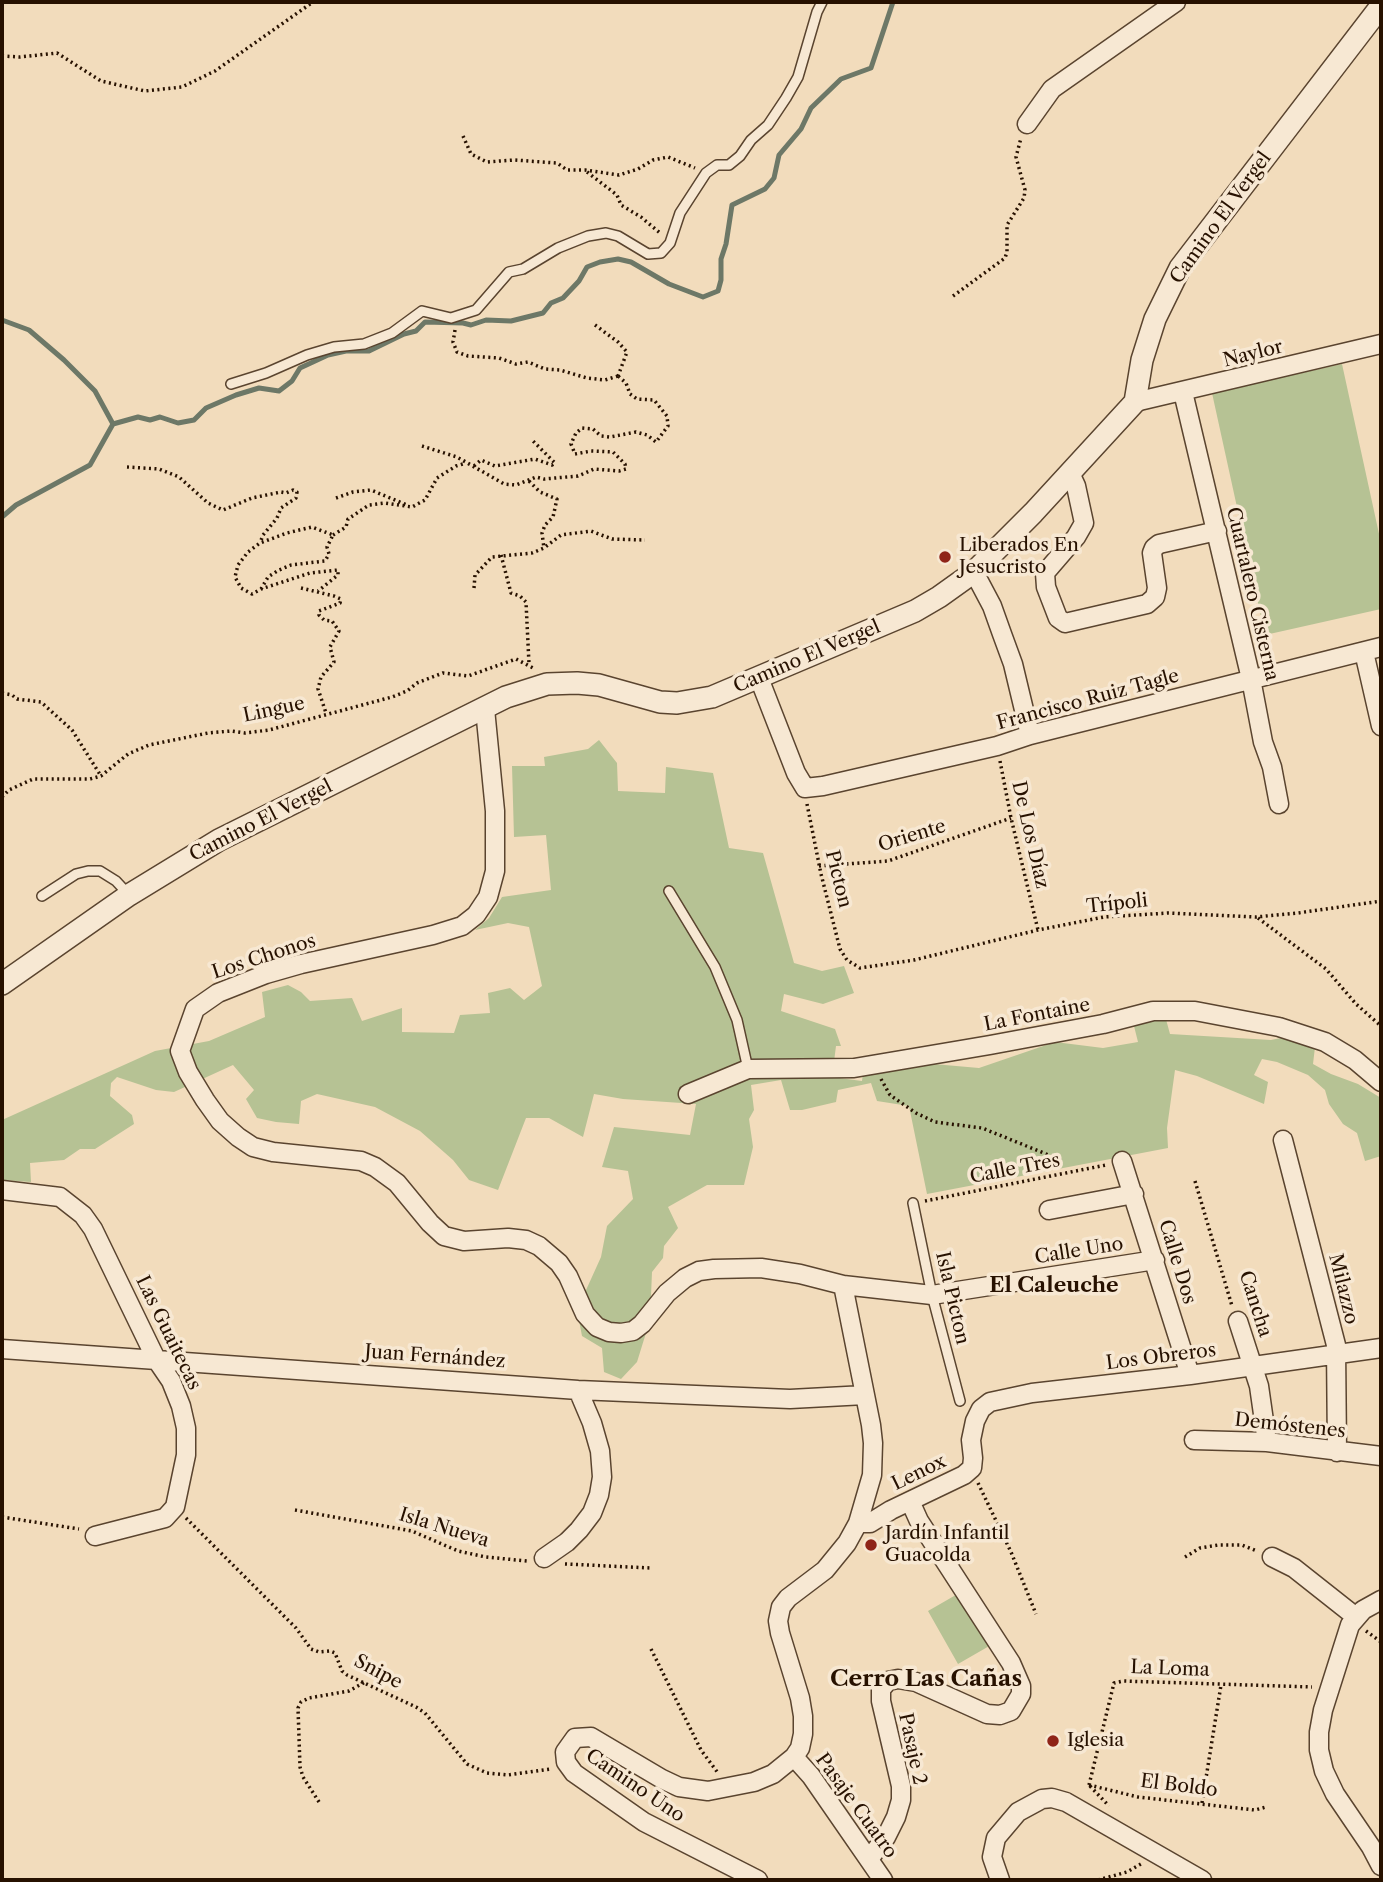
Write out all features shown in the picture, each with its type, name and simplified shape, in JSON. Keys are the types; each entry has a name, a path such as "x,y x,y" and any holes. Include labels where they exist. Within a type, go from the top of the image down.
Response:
{"street":[{"path":"1027,124 1052,89 1176,2"},
{"name":"Camino El Vergel","path":"2,984 129,895 219,840 506,697 547,684 577,682 599,685 660,702 677,703 712,697 915,611 974,572 1135,402 1142,360 1155,318 1180,268 1381,6"},
{"name":"Naylor","path":"1135,402 1183,393 1381,344"},
{"name":"Cuartalero Cisterna","path":"1183,393 1279,804"},
{"path":"1070,472 1084,523 1076,537 1045,573 1045,587 1058,618 1065,623 1147,604 1155,597 1157,588 1152,553 1154,548 1158,544 1217,531"},
{"path":"974,572 992,606 1006,644 1030,735"},
{"path":"1373,649 1381,726"},
{"name":"Francisco Ruiz Tagle","path":"805,788 997,746 1030,735 1373,649"},
{"path":"759,678 796,773 805,788"},
{"name":"Los Chonos","path":"485,709 495,811 495,871 488,897 476,915 462,926 450,930 301,964 241,983 205,1000 195,1009 180,1051 188,1072 205,1100 220,1121 253,1147 273,1152 362,1161 375,1167 397,1183 444,1236 464,1241 508,1238 526,1240 539,1246 559,1263 568,1276 585,1314 597,1327 609,1332 633,1331 667,1293 685,1278 699,1272 761,1268 843,1285"},
{"name":"La Fontaine","path":"688,1094 748,1069 854,1068 1103,1024 1153,1011 1195,1011 1279,1027 1325,1042 1355,1060 1381,1082"},
{"name":"Milazzo","path":"1283,1140 1337,1355 1337,1452"},
{"name":"Calle Dos","path":"1122,1161 1135,1194 1190,1375"},
{"name":"Las Guaitecas","path":"2,1191 60,1198 83,1215 97,1236 156,1359 171,1381 181,1406 186,1428 186,1455 175,1507"},
{"path":"1049,1210 1135,1194"},
{"name":"Calle Uno","path":"843,1285 932,1295 1155,1260"},
{"path":"794,1757 800,1748 803,1716 780,1633 778,1621 781,1607 788,1598 835,1560 858,1523 872,1475 873,1443 843,1285"},
{"name":"Cancha","path":"1238,1321 1254,1366 1267,1441"},
{"name":"Los Obreros","path":"971,1440 981,1409 990,1402 1032,1393 1190,1375 1381,1348"},
{"name":"Juan Fernández","path":"2,1349 578,1390 790,1399 865,1395"},
{"path":"544,1558 579,1530 592,1513 599,1495 602,1478 600,1451 578,1390"},
{"name":"Lenox","path":"858,1523 870,1523 964,1475 972,1468 971,1440"},
{"name":"Demóstenes","path":"1194,1440 1267,1441 1381,1456"},
{"name":"Pasaje 2","path":"869,1859 886,1837 901,1800 901,1786 881,1701 881,1689 888,1681 906,1679 916,1682 987,1714 1000,1715 1011,1711 1021,1695 1021,1686 1011,1663 919,1521 910,1502"},
{"path":"95,1536 165,1518 175,1507"},
{"path":"1272,1557 1294,1568 1356,1617"},
{"path":"1381,1600 1371,1603 1356,1617 1346,1635 1319,1732 1319,1750 1324,1771 1335,1794 1381,1866"},
{"name":"Camino Uno","path":"758,1880 644,1822 569,1767 565,1752 569,1743 581,1736 590,1737 604,1742 679,1787 708,1791 754,1782 773,1774 794,1757"},
{"name":"Pasaje Cuatro","path":"794,1757 811,1776 883,1880"},
{"path":"1000,1880 992,1857 996,1838 1018,1812 1042,1799 1052,1798 1066,1802 1202,1880"}],"lane":[{"path":"231,384 266,373 307,355 334,347 364,344 392,333 422,310 452,318 476,310 509,272 523,269 558,248 588,236 606,233 618,236 648,254 662,253 670,243 680,213 706,173 717,165 729,165 740,156 751,140 768,125 786,98 798,77 822,2"},
{"path":"42,896 76,874 88,871 100,871 116,881 129,895"},
{"path":"669,891 715,967 737,1020 748,1069"},
{"name":"Isla Picton","path":"914,1203 932,1295 960,1401"}],"path":[{"path":"2,56 57,53 101,81 145,91 182,87 215,71 313,2"},
{"path":"953,296 1005,258 1007,225 1024,198 1025,190 1016,157 1017,147 1027,124"},
{"path":"463,136 471,154 487,162 514,160 557,163 567,170 619,175 638,169 653,160 668,157 706,173"},
{"path":"585,170 617,195 621,205 641,217 670,243"},
{"path":"595,325 627,352 618,376"},
{"path":"455,330 453,342 457,352 468,356 499,358 516,364 528,362 545,369 560,370 587,378 605,380 618,376"},
{"path":"422,446 468,463 504,484 516,485 536,477 544,479 579,476 594,469 626,469 625,464 612,452 591,451 575,454 571,444 576,433 582,428 593,429 601,436 610,437 636,432 647,435 656,442 663,436 668,426 667,416 654,400 637,399 630,394 626,383 618,376"},
{"path":"474,466 481,460 495,466 535,459 552,465 555,463 531,439"},
{"path":"261,589 268,577 279,570 291,565 325,561 329,554 327,547 333,535 346,527 348,519 369,505 384,503 412,507 425,500 437,478 456,466 468,463"},
{"path":"127,467 159,469 179,477 208,503 223,510 252,498 281,492 286,494 293,490 297,492 296,498 281,508 260,543"},
{"path":"529,481 540,492 557,499 553,517 542,533 544,548"},
{"path":"336,498 371,490 412,507"},
{"path":"318,591 338,575 338,570 310,573 252,594 241,588 235,577 238,565 248,552 260,543 312,527 333,535"},
{"path":"474,588 475,575 486,562 501,555 517,556 544,548 561,535 591,531 612,539 645,540"},
{"path":"501,555 511,593 526,601 529,664 547,684"},
{"path":"300,588 341,599 340,603 319,611 319,615 324,620 332,621 339,631 330,647 334,662 321,677 318,690 326,713"},
{"name":"Lingue","path":"101,776 128,754 149,746 208,733 269,730 392,697 443,673 468,676 516,659 529,664"},
{"path":"2,693 18,699 41,702 72,730 101,776 90,779 33,779 9,790 2,797"},
{"name":"De Los Díaz","path":"997,746 1038,929"},
{"name":"Picton","path":"805,788 819,866 840,949 847,960 860,968"},
{"name":"Oriente","path":"819,866 888,861 1011,818"},
{"name":"Trípoli","path":"860,968 914,960 1038,929 1104,917 1168,913 1256,917 1298,914 1381,901"},
{"path":"1256,917 1326,969 1356,1004 1381,1026"},
{"path":"875,1064 890,1095 916,1113 935,1122 982,1128 1061,1160"},
{"name":"Calle Tres","path":"914,1203 1122,1161"},
{"name":"Cancha","path":"1195,1181 1238,1321"},
{"path":"972,1468 1036,1614"},
{"name":"Snipe","path":"175,1507 273,1603 312,1649 335,1653 342,1671 347,1675 425,1713 474,1769 508,1775 569,1767"},
{"name":"Isla Nueva","path":"295,1510 412,1531 458,1551 486,1557 521,1561 544,1558 567,1564 651,1568"},
{"path":"2,1517 77,1528 95,1536"},
{"path":"1185,1557 1200,1548 1242,1545 1272,1557"},
{"path":"651,1649 701,1750 722,1778 708,1791"},
{"name":"La Loma","path":"1089,1785 1114,1683 1123,1681 1330,1688"},
{"path":"319,1802 303,1777 300,1767 298,1708 301,1702 309,1698 349,1691 365,1682"},
{"path":"1202,1803 1222,1685"},
{"name":"El Boldo","path":"1089,1785 1138,1797 1255,1810 1266,1807"},
{"path":"1098,1880 1135,1869 1156,1853"}],"green space":[{"path":"1342,364 1381,543 1381,609 1265,635 1212,393"},
{"path":"599,740 617,763 618,791 665,793 666,767 713,773 729,848 763,853 794,963 822,971 844,966 854,993 823,1004 784,994 781,1011 835,1029 841,1046 836,1046 832,1077 862,1081 865,1058 979,1068 1055,1042 1103,1048 1138,1042 1133,1022 1164,1012 1170,1034 1271,1040 1286,1037 1315,1047 1313,1064 1358,1084 1381,1098 1381,1156 1365,1161 1357,1133 1343,1124 1329,1104 1325,1090 1308,1075 1262,1059 1254,1075 1268,1082 1264,1104 1197,1076 1175,1070 1167,1128 1168,1148 927,1194 909,1106 877,1101 871,1083 838,1090 836,1102 790,1110 781,1080 751,1085 754,1110 749,1119 753,1147 744,1185 707,1185 668,1207 678,1228 664,1246 663,1258 652,1272 650,1320 637,1362 621,1379 604,1372 602,1348 582,1336 577,1310 601,1257 607,1226 633,1199 628,1171 602,1167 614,1127 690,1135 696,1104 623,1099 594,1094 583,1137 549,1118 526,1118 498,1190 469,1180 453,1160 420,1131 375,1107 317,1094 301,1101 299,1124 276,1122 257,1118 246,1099 254,1090 233,1065 174,1092 156,1090 117,1077 111,1083 110,1096 132,1115 134,1124 95,1149 80,1149 64,1160 30,1163 31,1182 2,1180 2,1120 155,1051 209,1041 265,1017 262,992 288,985 310,1001 352,998 362,1021 402,1008 402,1032 454,1033 460,1015 490,1013 488,993 510,988 524,1000 542,986 529,927 508,923 475,930 489,918 502,897 551,890 546,835 514,837 512,766 545,766 544,757 588,749"},
{"path":"961,1592 991,1645 958,1664 928,1611"}],"waterway":[{"path":"2,517 16,505 90,465 113,424 138,417 150,420 160,417 178,423 194,420 206,408 236,395 259,388 279,391 292,381 300,368 328,355 346,351 369,351 416,331 425,322 471,325 486,320 511,321 543,313 551,303 563,298 579,281 587,267 600,262 618,259 631,262 669,284 703,297 718,291 721,259 732,205 765,189 774,178 779,155 801,129 811,108 841,79 871,68 893,2"},
{"path":"2,320 29,330 64,360 95,391 113,424"}],"place":[{"name":"Liberados En Jesucristo","path":"945,557"},
{"name":"Jardín Infantil Guacolda","path":"871,1545"},
{"name":"Iglesia","path":"1053,1741"}],"district":[{"name":"El Caleuche","path":"1054,1286"},
{"name":"Cerro Las Cañas","path":"926,1679"}]}
